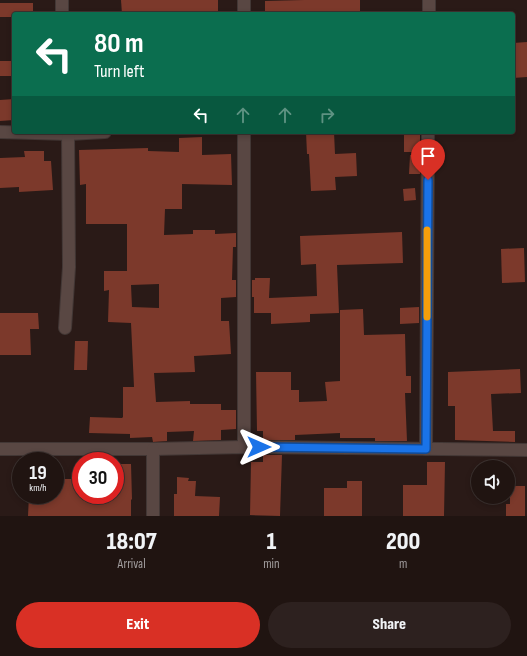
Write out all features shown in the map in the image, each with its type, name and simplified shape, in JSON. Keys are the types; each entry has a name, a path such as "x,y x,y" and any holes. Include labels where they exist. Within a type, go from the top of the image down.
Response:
{"street":[{"path":"62,0 62,12"},
{"path":"244,0 244,12"},
{"path":"429,0 429,12"},
{"path":"0,132 12,132"},
{"path":"65,328 69,267 69,134"},
{"path":"244,134 244,447"},
{"path":"426,449 428,134"},
{"path":"0,448 153,449 244,447 527,450"},
{"path":"153,449 153,516"}],"building":[{"path":"121,0 218,0 218,12 122,12"},
{"path":"360,0 360,12 265,12 265,1"},
{"path":"0,3 33,3 33,12 12,12 12,17 0,17"},
{"path":"527,42 527,77 515,78 515,43"},
{"path":"0,61 12,61 12,76 0,76"},
{"path":"12,99 12,120 0,121 0,100"},
{"path":"306,134 334,134 335,154 356,153 357,176 335,177 336,190 311,191 309,154 307,154"},
{"path":"404,134 420,134 420,152 404,152"},
{"path":"202,137 202,155 231,154 232,185 182,184 182,209 165,209 164,235 193,234 193,230 215,230 215,234 236,233 236,247 233,247 232,280 236,280 236,297 221,298 221,321 229,321 231,354 194,356 195,372 154,373 156,402 190,401 190,404 221,404 221,410 236,410 236,429 221,430 221,440 193,441 194,431 167,432 167,441 153,442 152,437 130,438 130,434 89,433 90,417 123,417 123,387 134,387 131,323 108,322 109,290 104,291 104,271 127,271 127,224 86,224 86,184 80,185 79,150 148,148 148,151 179,152 179,138","holes":["159,284 159,308 132,307 131,285"]},
{"path":"24,151 44,151 44,161 51,161 53,190 19,192 19,187 0,188 0,158 25,157"},
{"path":"410,155 420,155 420,174 409,174"},
{"path":"415,188 416,200 404,201 403,189"},
{"path":"402,232 403,263 337,265 339,313 310,314 310,322 271,324 271,313 254,313 252,280 255,280 255,278 270,278 269,298 317,296 316,264 301,265 300,236"},
{"path":"524,248 525,282 502,283 501,249"},
{"path":"419,307 419,323 400,324 400,308"},
{"path":"363,309 364,335 405,334 406,376 411,376 411,393 405,393 407,441 375,441 375,438 340,438 340,433 295,435 295,440 263,440 263,431 257,431 256,372 291,372 291,390 299,390 299,402 327,401 325,382 340,381 340,310"},
{"path":"0,313 38,313 39,329 30,329 31,355 0,355"},
{"path":"75,341 88,341 87,370 74,370"},
{"path":"520,369 521,393 491,394 493,431 515,431 515,442 455,440 455,406 448,406 448,372"},
{"path":"263,455 282,455 280,516 250,515 251,462 263,462"},
{"path":"427,462 445,462 444,516 403,516 403,485 427,485"},
{"path":"124,464 131,464 131,516 28,516 29,504 64,504 64,479 72,479 72,504 124,504"},
{"path":"177,477 189,478 188,481 196,481 195,496 220,497 219,516 174,516 174,494 177,494"},
{"path":"347,481 362,481 362,516 324,516 324,488 347,488"},
{"path":"515,486 525,486 525,516 506,516 506,504 515,504"}],"slow traffic":[{"path":"427,230 427,317"}],"route":[{"path":"259,447 426,449 428,180"}]}
